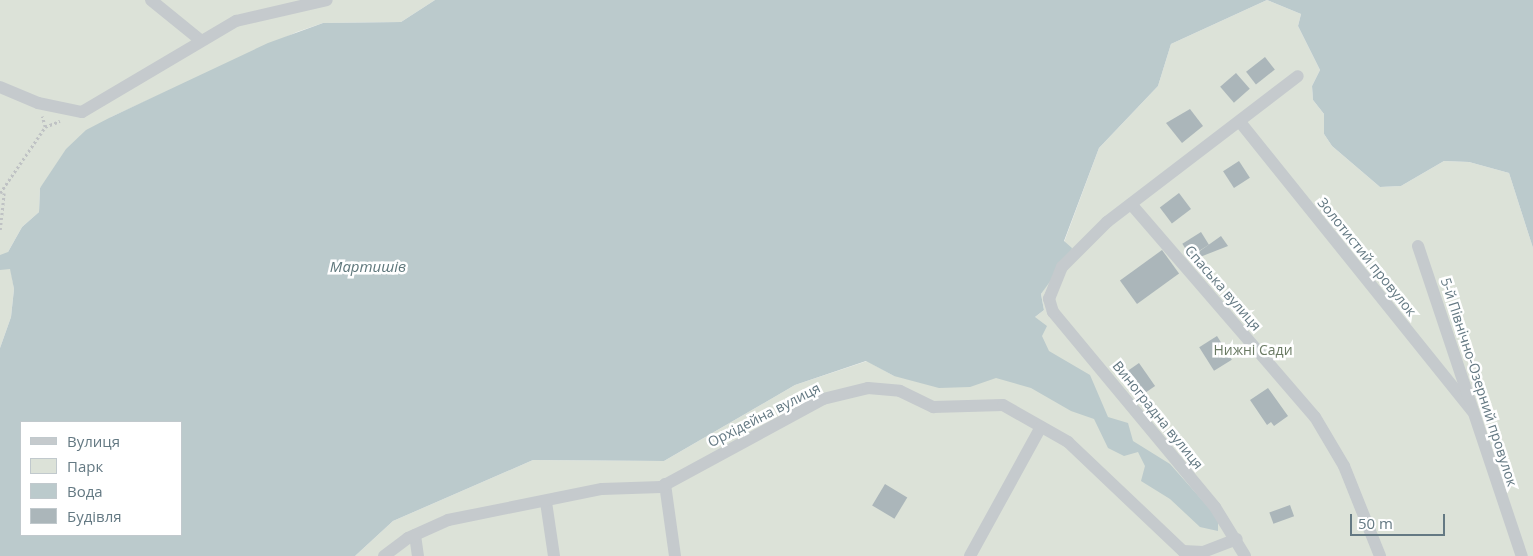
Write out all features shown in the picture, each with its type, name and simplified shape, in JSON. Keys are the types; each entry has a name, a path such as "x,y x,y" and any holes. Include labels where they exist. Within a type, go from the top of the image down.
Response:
{"street":[{"path":"151,0 200,39"},
{"path":"0,87 38,103 82,112 190,52 200,39 236,21 327,0"},
{"path":"1131,204 1298,76"},
{"name":"Золотистий провулок","path":"1240,122 1472,411"},
{"name":"Виноградна вулиця","path":"1131,204 1062,266 1051,287 1053,312 1237,540 1245,556"},
{"name":"Спаська вулиця","path":"1131,204 1315,417 1344,466 1380,556"},
{"name":"5-й Північно-Озерний провулок","path":"1418,246 1522,556"},
{"name":"Орхідейна вулиця","path":"384,556 415,535 448,520 546,502 602,489 665,484 823,398 868,388 900,391 933,407 1003,405 1068,442 1183,551 1203,552 1237,540"},
{"path":"970,556 1041,427"},
{"path":"665,484 675,556"},
{"path":"546,502 554,556"},
{"path":"415,535 418,556"}],"path":[{"path":"0,230 2,193 45,127 38,103"}],"green space":[{"path":"0,0 435,0 401,22 323,23 297,32 111,117 40,188 39,212 22,227 8,252 14,289 11,317 0,348"},
{"name":"Нижні Сади","path":"1267,0 1301,14 1298,26 1320,70 1312,86 1313,100 1324,114 1324,134 1332,146 1380,187 1401,186 1444,161 1469,162 1509,173 1533,248 1533,556 355,556 393,521 533,460 664,461 795,385 867,361 894,376 1035,317 1044,310 1041,294 1064,258 1064,242 1099,148 1158,86 1171,44"}],"water":[{"name":"Мартишів","path":"435,0 1267,0 1171,44 1158,86 1099,148 1064,241 1072,248 1070,254 1041,294 1044,310 1035,317 1047,326 1042,336 1049,351 1090,375 1108,417 1128,423 1133,441 1170,464 1218,518 1218,531 1200,527 1170,499 1141,481 1145,466 1138,452 1124,456 1108,448 1094,419 1071,411 1031,388 996,378 970,387 939,388 894,376 866,361 795,385 664,461 533,460 393,521 355,556 0,556 0,348 11,317 14,289 10,269 0,270 0,255 8,252 22,227 39,212 40,188 66,149 86,130 268,43 323,23 401,22"},
{"path":"1267,0 1533,0 1533,248 1509,173 1469,162 1444,161 1401,186 1380,187 1332,146 1324,134 1324,114 1313,100 1312,86 1320,70 1298,26 1301,14"}],"building":[{"path":"1265,57 1275,70 1256,84 1246,72"},
{"path":"1236,73 1250,89 1234,103 1220,87"},
{"path":"1190,109 1203,126 1182,143 1166,123"},
{"path":"1239,161 1250,178 1234,188 1223,171"},
{"path":"1179,193 1191,209 1172,223 1160,207"},
{"path":"1201,232 1209,245 1190,256 1182,244"},
{"path":"1221,236 1228,246 1200,257 1197,253"},
{"path":"1162,250 1179,273 1137,304 1120,281"},
{"path":"1217,336 1232,360 1214,371 1199,347"},
{"path":"1139,363 1155,386 1137,399 1121,376"},
{"path":"1268,388 1288,416 1274,426 1271,422 1267,425 1250,400"},
{"path":"885,484 907,497 894,519 872,505"},
{"path":"1290,505 1294,516 1273,524 1269,513"}]}
